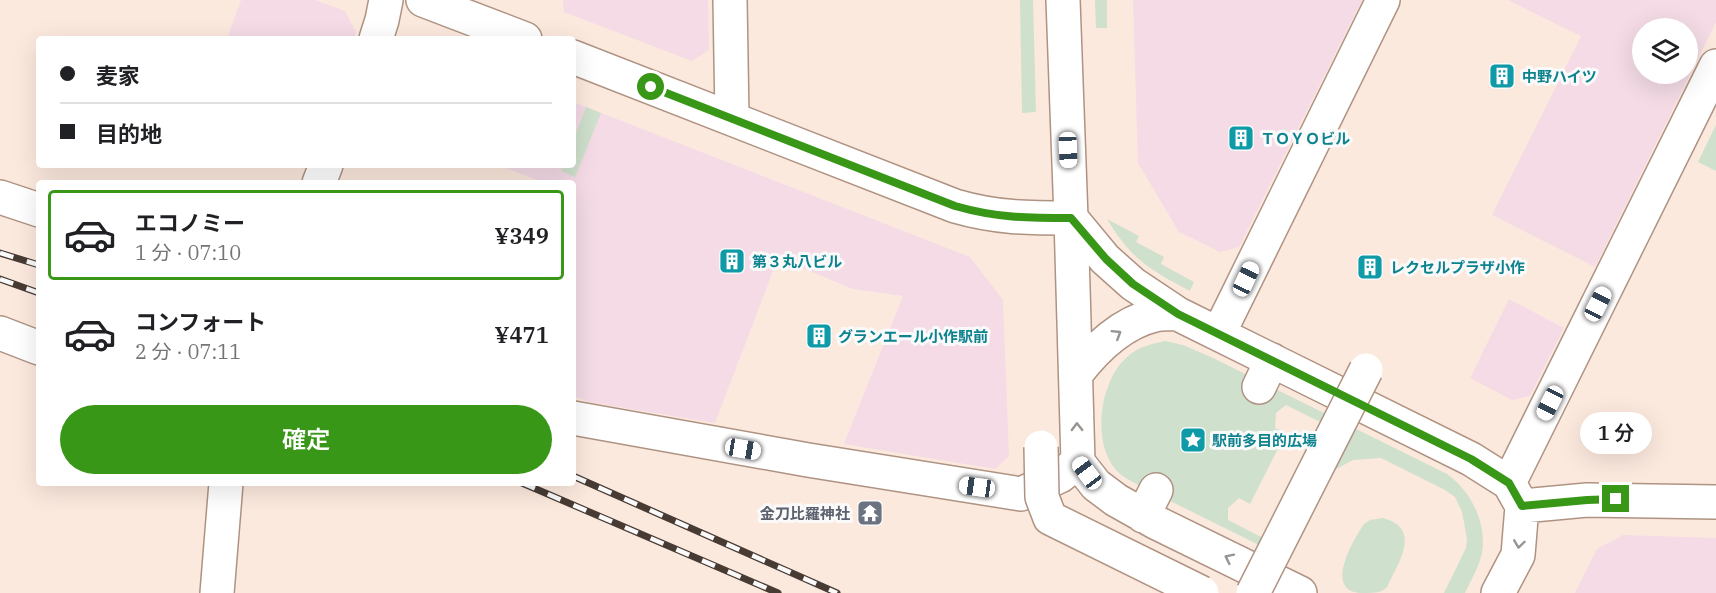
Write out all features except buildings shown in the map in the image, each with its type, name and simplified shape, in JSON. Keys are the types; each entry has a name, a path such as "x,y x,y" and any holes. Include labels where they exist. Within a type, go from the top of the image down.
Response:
{"street":[{"path":"377,36 386,0"},
{"path":"423,0 517,36"},
{"path":"730,0 732,117"},
{"path":"1063,0 1078,462 1096,485 1116,501 1150,503 1300,593"},
{"path":"1220,333 1383,0"},
{"path":"576,58 732,117 955,206 1007,218 1071,218 1106,259 1133,284 1178,314 1220,333 1266,374 1471,459 1516,495 1587,500 1716,502"},
{"path":"1497,593 1518,555 1516,495 1716,66"},
{"path":"0,198 36,209"},
{"path":"1076,375 1094,351 1134,323 1156,315 1178,314"},
{"path":"0,333 36,347"},
{"path":"1253,593 1366,370"},
{"path":"576,419 796,458 1021,494 1060,476 1078,462"},
{"path":"1041,447 1042,497 1050,518 1202,593"},
{"path":"217,593 226,486"}],"shaded area":[{"path":"241,0 315,0 345,11 356,32 355,36 228,36"},
{"path":"563,0 708,0 709,50 692,61 564,12"},
{"path":"1133,0 1362,0 1239,247 1220,252 1179,232 1138,163"},
{"path":"1508,0 1716,0 1716,22 1698,58 1698,18 1632,18 1632,84 1685,84 1595,267 1492,215 1581,36"},
{"path":"576,103 970,257 1003,300 1009,456 995,469 844,444 903,296 853,289 778,258 715,423 589,402 576,397 576,180 537,180 506,168 576,168"},
{"path":"1509,299 1564,328 1530,396 1512,400 1470,378"},
{"path":"1623,535 1716,538 1716,593 1575,593 1597,549"}],"green space":[{"path":"1020,0 1033,0 1036,112 1022,113"},
{"path":"1095,0 1107,0 1107,28 1096,28"},
{"path":"586,107 601,113 575,177 561,171 562,168 576,168 576,133"},
{"path":"1716,125 1716,171 1698,162"},
{"path":"1107,219 1139,236 1136,242 1164,257 1161,264 1194,282 1190,291 1142,262 1124,244"},
{"name":"駅前多目的広場","path":"1165,341 1183,345 1211,357 1447,474 1456,481 1475,509 1482,530 1483,542 1481,558 1465,593 1444,593 1466,548 1467,539 1462,512 1455,497 1381,458 1353,460 1329,473 1285,558 1120,474 1104,448 1102,432 1102,415 1110,382 1117,368 1131,354 1140,348","holes":["1286,405 1338,431 1281,547 1228,520 1228,508 1239,498 1250,504 1286,433 1275,428 1276,413"]},
{"path":"1383,518 1395,523 1402,530 1405,538 1397,568 1387,587 1382,591 1363,593 1351,591 1344,584 1342,575 1348,553 1364,524 1370,520"}],"railway":[{"path":"0,253 36,264"},
{"path":"0,279 36,292"},
{"path":"576,477 837,593"},
{"path":"529,486 778,593"}],"place":[{"name":"中野ハイツ","path":"1502,76"},
{"name":"ＴＯＹＯビル","path":"1241,138"},
{"name":"第３丸八ビル","path":"732,261"},
{"name":"レクセルプラザ小作","path":"1370,267"},
{"name":"グランエール小作駅前","path":"819,336"},
{"name":"駅前多目的広場","path":"1193,440"},
{"name":"金刀比羅神社","path":"870,513"}],"route":[{"path":"651,87 955,206 1007,218 1071,218 1106,259 1133,284 1178,314 1471,459 1509,483 1522,506 1616,499"}]}
